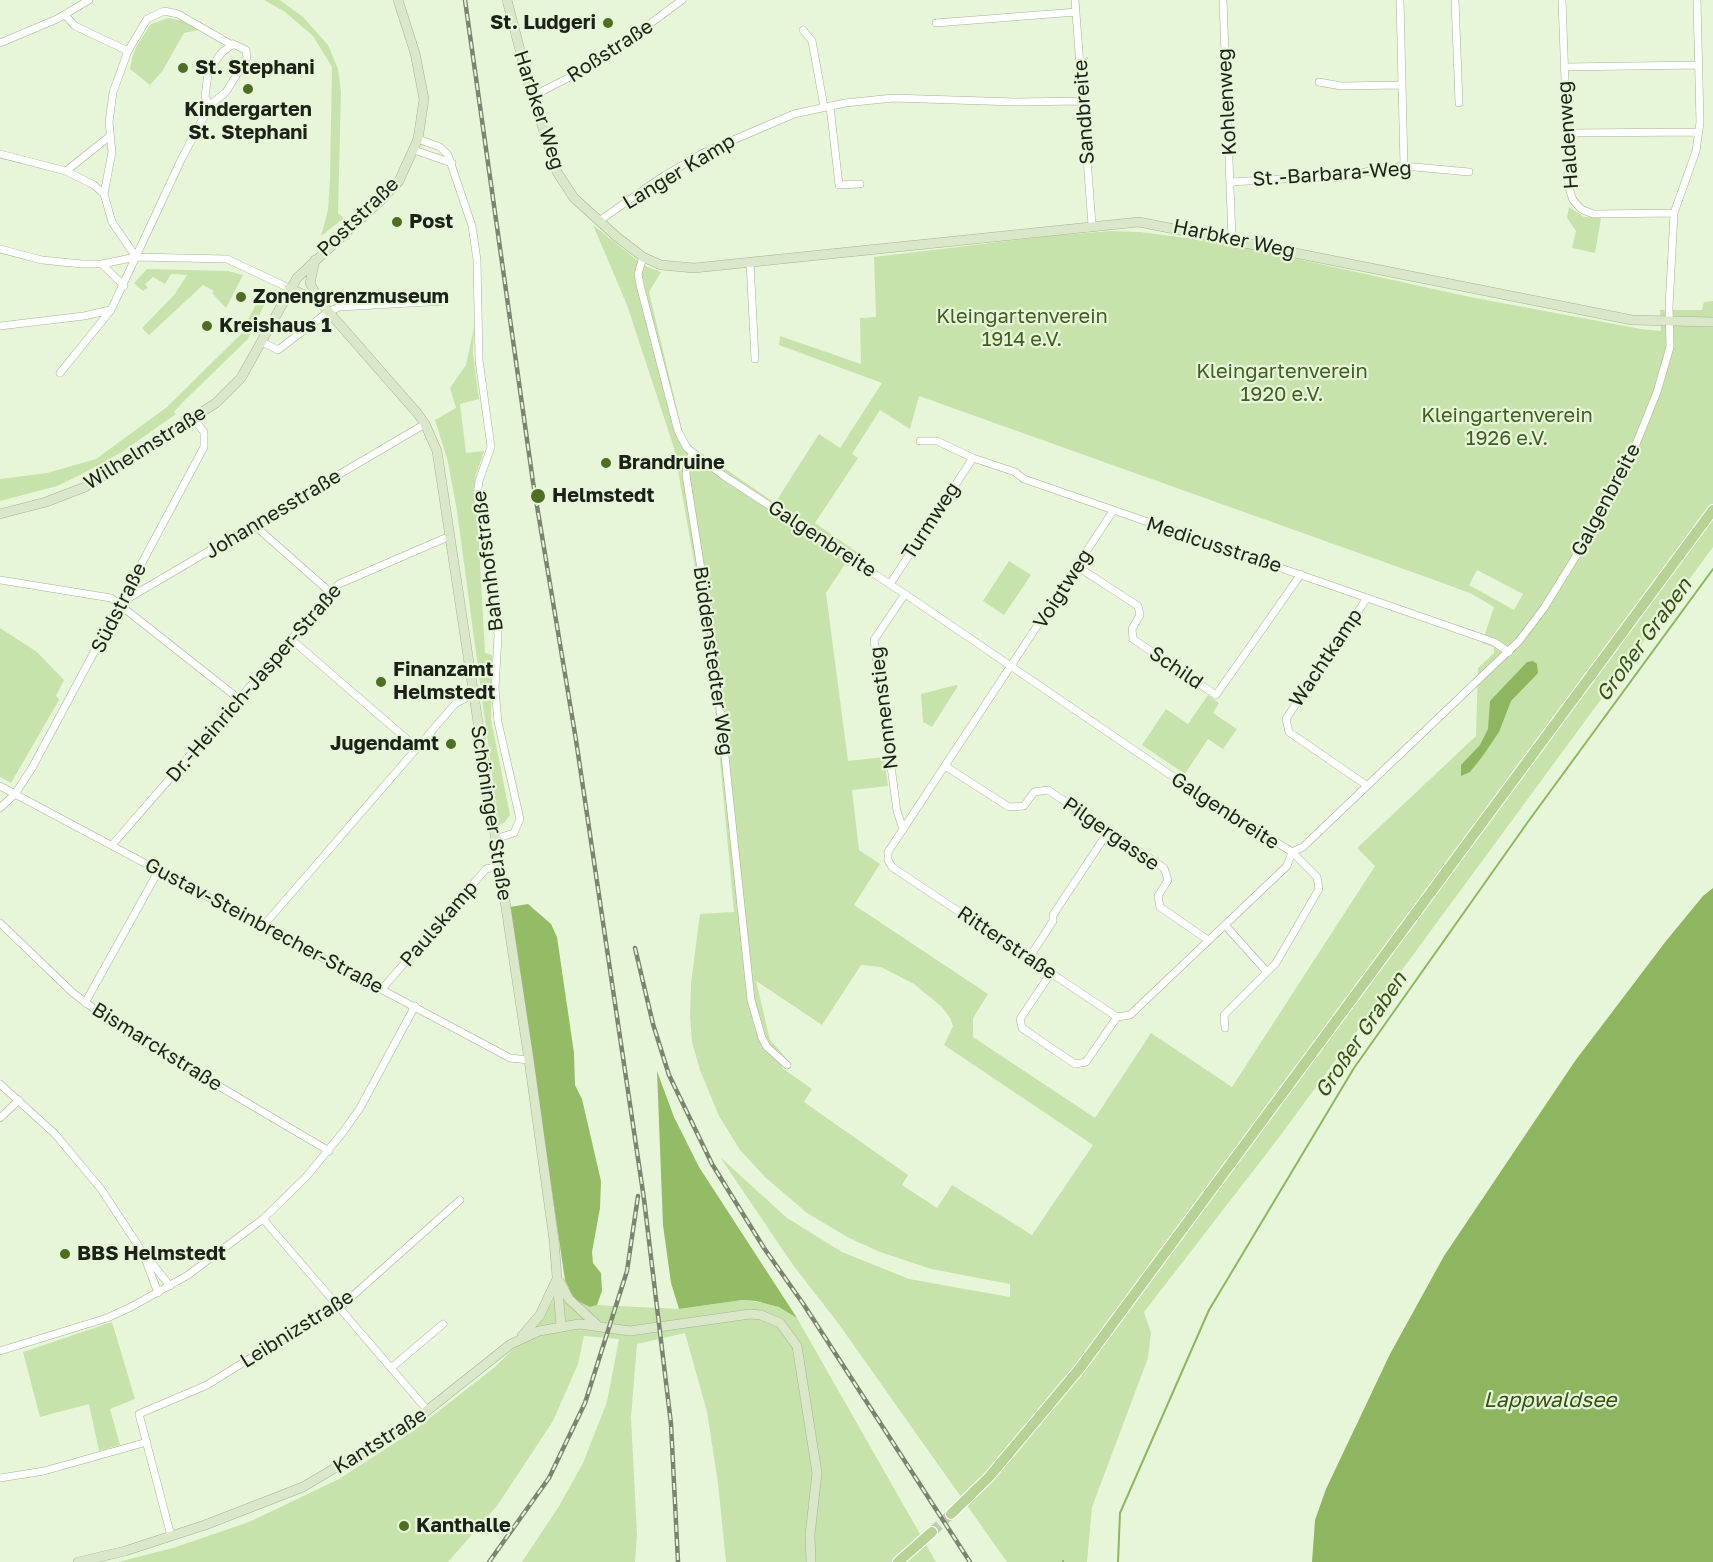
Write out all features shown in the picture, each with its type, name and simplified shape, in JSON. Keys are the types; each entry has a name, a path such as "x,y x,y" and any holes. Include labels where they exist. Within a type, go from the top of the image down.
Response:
{"main road":[{"name":"Poststraße","path":"289,288 316,258 392,190 414,150 423,112 423,87 398,0"},
{"path":"402,12 406,0"},
{"name":"Harbker Weg","path":"507,0 533,96 557,172 574,198 643,257 661,265 694,268 1092,225 1152,223 1610,317 1671,322 1713,322"},
{"path":"316,258 310,283 320,302"},
{"name":"Schöninger Straße","path":"289,288 320,302 425,424 437,451 529,1060 558,1277 561,1326"},
{"name":"Wilhelmstraße","path":"0,514 46,502 85,487 194,419 233,388 262,342 289,288"},
{"path":"951,1514 997,1468 1080,1368 1713,510"},
{"path":"558,1277 569,1299 597,1325"},
{"path":"519,1340 540,1315 558,1277"},
{"name":"Kantstraße","path":"78,1562 171,1536 303,1486 358,1456 428,1411 519,1340 561,1326 597,1325 630,1331 733,1316 761,1315 780,1323 793,1337 803,1374 816,1473 810,1535 811,1562"},
{"path":"898,1562 932,1532"}],"street":[{"path":"0,43 65,15 89,0"},
{"name":"Roßstraße","path":"533,96 597,63 682,0"},
{"name":"Sandbreite","path":"1075,0 1092,225"},
{"name":"Kohlenweg","path":"1223,0 1232,239"},
{"path":"1400,0 1404,166"},
{"path":"1455,0 1459,104"},
{"name":"Haldenweg","path":"1562,0 1569,188 1573,201 1581,209 1593,214 1674,213"},
{"name":"Galgenbreite","path":"693,453 905,594 1174,778 1292,852 1303,847 1509,652 1544,608 1617,486 1646,422 1666,364 1671,322 1669,307 1674,213 1696,151 1699,132 1697,0"},
{"path":"60,373 111,310 124,286 172,178 210,105 226,92 247,58 246,50 242,46 232,45 191,20 164,11 147,19 128,51 124,68 113,92 110,136 112,152 104,194 112,222 136,256"},
{"path":"936,23 1076,12"},
{"path":"65,15 75,26 128,51"},
{"path":"803,30 812,41 827,106 839,185 860,184"},
{"path":"210,105 205,97 208,73 221,53 232,45"},
{"path":"1564,67 1699,65"},
{"path":"1319,82 1341,86 1401,85"},
{"name":"Langer Kamp","path":"599,220 659,179 703,153 794,114 827,106 893,98 1015,102 1083,101"},
{"path":"1567,134 1699,132"},
{"path":"66,171 110,136"},
{"path":"418,139 444,150 452,163"},
{"path":"414,150 452,163"},
{"path":"0,154 66,171 81,177 104,194"},
{"name":"Bahnhofstraße","path":"452,163 472,226 477,260 479,360 490,447 479,481 477,496 495,592 498,636 495,687 498,722 520,819 514,833 495,838"},
{"name":"St.-Barbara-Weg","path":"1230,182 1339,176 1404,166 1469,172"},
{"path":"0,249 52,261 102,264 136,256 227,259 289,288"},
{"path":"643,257 638,274 640,285 678,431 683,443 693,453"},
{"path":"750,262 755,359"},
{"path":"102,264 124,286"},
{"path":"262,342 278,350 328,312 339,307 446,301"},
{"path":"0,326 84,316 111,310"},
{"name":"Südstraße","path":"0,808 15,794 88,667 204,447 204,432 194,419"},
{"name":"Johannesstraße","path":"120,603 425,424"},
{"name":"Medicusstraße","path":"920,441 937,441 973,458 1113,511 1261,564 1269,563 1494,642 1509,652"},
{"name":"Büddenstedter Weg","path":"693,453 687,463 686,475 713,644 751,1000 762,1038 767,1047 787,1065"},
{"name":"Turmweg","path":"890,584 973,458"},
{"name":"Voigtweg","path":"1011,667 1113,511"},
{"path":"254,525 331,593"},
{"name":"Dr.-Heinrich-Jasper-Straße","path":"112,845 331,593 353,576 450,536"},
{"name":"Schild","path":"1078,567 1138,606 1140,615 1131,629 1134,639 1216,695 1301,574"},
{"path":"0,580 111,597 239,699"},
{"name":"Nonnenstieg","path":"903,829 897,811 874,640 905,594"},
{"name":"Wachtkamp","path":"1366,785 1289,732 1286,719 1367,598"},
{"path":"291,639 417,748"},
{"name":"Ritterstraße","path":"1011,667 888,852 888,860 892,867 1117,1017"},
{"path":"264,925 455,704 473,694"},
{"name":"Pilgergasse","path":"945,766 1009,807 1024,806 1034,792 1048,790 1164,868 1168,880 1158,896 1160,907 1208,940"},
{"name":"Gustav-Steinbrecher-Straße","path":"0,786 510,1058 529,1060"},
{"path":"1029,958 1053,921 1053,915 1108,832"},
{"path":"1051,973 1020,1019 1022,1028 1075,1064 1086,1062 1117,1017 1130,1015 1287,866 1292,852 1317,877 1320,885 1276,963 1224,1015 1225,1028"},
{"name":"Paulskamp","path":"382,989 486,869 500,866"},
{"path":"85,1003 159,870"},
{"name":"Bismarckstraße","path":"0,923 42,966 85,1003 117,1026 329,1150"},
{"path":"1225,925 1267,972"},
{"path":"0,1351 107,1318 158,1293 263,1219 329,1150 360,1108 415,1006"},
{"path":"0,1084 20,1100 87,1171 116,1209 143,1253 170,1286"},
{"path":"0,1118 20,1100"},
{"name":"Leibnizstraße","path":"147,1442 139,1414 207,1385 322,1313 339,1308 460,1200"},
{"path":"263,1219 428,1411"},
{"path":"143,1253 158,1293"},
{"path":"391,1368 443,1324"},
{"path":"0,1478 44,1471 147,1442 171,1536"}],"green space":[{"path":"264,0 280,0 303,17 328,45 338,69 341,92 338,213 344,218 321,236 328,210 332,67 313,36 285,12"},
{"path":"168,18 184,21 199,30 184,33 163,70 150,85 130,69 132,58 136,47 151,24"},
{"path":"1569,207 1584,217 1601,218 1595,253 1572,248 1576,231 1567,218"},
{"path":"593,225 643,265 661,272 649,292 689,459 708,457 775,503 819,434 840,448 882,383 779,345 780,336 861,364 860,318 876,317 874,257 1050,236 1111,231 1140,232 1225,243 1470,297 1641,329 1661,331 1660,310 1702,310 1704,302 1713,301 1713,547 1277,1140 1144,1312 1151,1333 1148,1358 1092,1507 1087,1562 1007,1562 838,1323 793,1265 720,1157 787,1218 842,1252 909,1279 1010,1297 1010,1284 931,1269 880,1252 849,1238 807,1213 765,1177 740,1150 719,1116 700,1070 692,1042 690,1016 691,983 700,914 734,912 710,653 674,448 627,305","holes":["919,396 1440,582 1472,594 1494,607 1482,643 1494,647 1494,653 1478,668 1476,736 1357,848 1375,866 1232,1087 1151,1033 1095,1118 973,1037 973,1018 988,994 854,905 880,864 859,850 852,790 888,786 884,757 848,761 826,593 845,564 853,569 861,555 815,523 858,458 852,454 880,410 910,429","1477,570 1523,594 1514,610 1469,585","861,965 881,967 914,984 942,1007 953,1026 944,1045 1093,1145 1032,1235 952,1185 937,1208 902,1185 908,1175 804,1102 812,1089 782,1068 787,1059 770,1040 756,981 822,1025"]},
{"path":"147,269 228,271 243,275 226,308 212,293 214,291 203,285 149,335 142,328 175,294 187,275 171,274 165,284 153,277 145,284 148,288 143,291 134,283"},
{"path":"265,286 267,299 248,339 184,401 174,412 176,414 122,452 82,474 57,486 0,501 0,479 47,473 96,459 167,407 241,334"},
{"path":"474,327 473,354 479,399 460,404 466,453 484,451 473,493 477,508 485,653 492,655 491,719 510,815 504,823 499,825 457,511 448,462 435,420 456,408 450,388 466,365"},
{"path":"1009,561 1031,575 1004,615 983,601"},
{"path":"0,628 37,652 64,680 56,696 59,700 11,783 0,777"},
{"path":"958,686 932,727 923,722 921,694"},
{"path":"1208,695 1219,703 1213,713 1237,729 1223,749 1208,739 1185,774 1142,745 1166,709 1188,724"},
{"path":"565,1280 566,1287 590,1307 597,1305 679,1309 742,1300 771,1304 787,1310 797,1318 936,1562 726,1562 718,1483 707,1412 685,1333 637,1344 631,1417 637,1535 635,1562 522,1562 559,1506 583,1463 607,1402 619,1339 584,1336 578,1364 553,1421 497,1506 448,1562 118,1562 173,1548 249,1522 339,1479 412,1432 495,1367 542,1320"},
{"path":"112,1322 135,1399 110,1409 120,1445 99,1451 89,1404 40,1417 23,1352"}],"shaded area":[{"path":"528,904 551,924 557,937 574,1053 575,1085 582,1099 601,1181 600,1208 592,1252 593,1263 601,1273 602,1291 597,1305 590,1307 574,1299 565,1280 510,907"},
{"path":"657,1071 674,1117 699,1167 797,1318 779,1307 756,1301 742,1300 679,1309 671,1283 663,1225"}],"water":[{"path":"1533,661 1537,664 1538,673 1511,701 1499,732 1482,757 1470,772 1461,776 1461,765 1480,745 1488,729 1490,701 1527,662"},
{"name":"Lappwaldsee","path":"1713,888 1713,1562 1312,1562 1315,1520 1326,1489 1390,1354 1444,1256 1575,1061 1666,941 1703,896"}],"waterway":[{"name":"Großer Graben","path":"1118,1562 1120,1513 1209,1310 1354,1068 1530,819 1713,569"}],"tunnel":[{"path":"932,1532 951,1514"}],"railway":[{"path":"465,0 533,482 576,740 644,1199 671,1424 678,1562"},
{"path":"635,948 653,1024 669,1075 712,1164 764,1248 804,1305 970,1562"},
{"path":"489,1562 549,1478 585,1403 627,1271 638,1196"}],"place":[{"name":"St. Ludgeri","path":"608,23"},
{"name":"St. Stephani","path":"183,68"},
{"name":"Kindergarten St. Stephani","path":"248,89"},
{"name":"Post","path":"397,222"},
{"name":"Zonengrenzmuseum","path":"241,297"},
{"name":"Kreishaus 1","path":"207,326"},
{"name":"Brandruine","path":"606,463"},
{"name":"Helmstedt","path":"538,496"},
{"name":"Finanzamt Helmstedt","path":"381,682"},
{"name":"Jugendamt","path":"451,744"},
{"name":"BBS Helmstedt","path":"65,1254"},
{"name":"Kanthalle","path":"404,1526"}],"park label":[{"name":"Kleingartenverein 1914 e.V.","path":"1022,328"},
{"name":"Kleingartenverein 1920 e.V.","path":"1282,384"},
{"name":"Kleingartenverein 1926 e.V.","path":"1507,428"}]}
